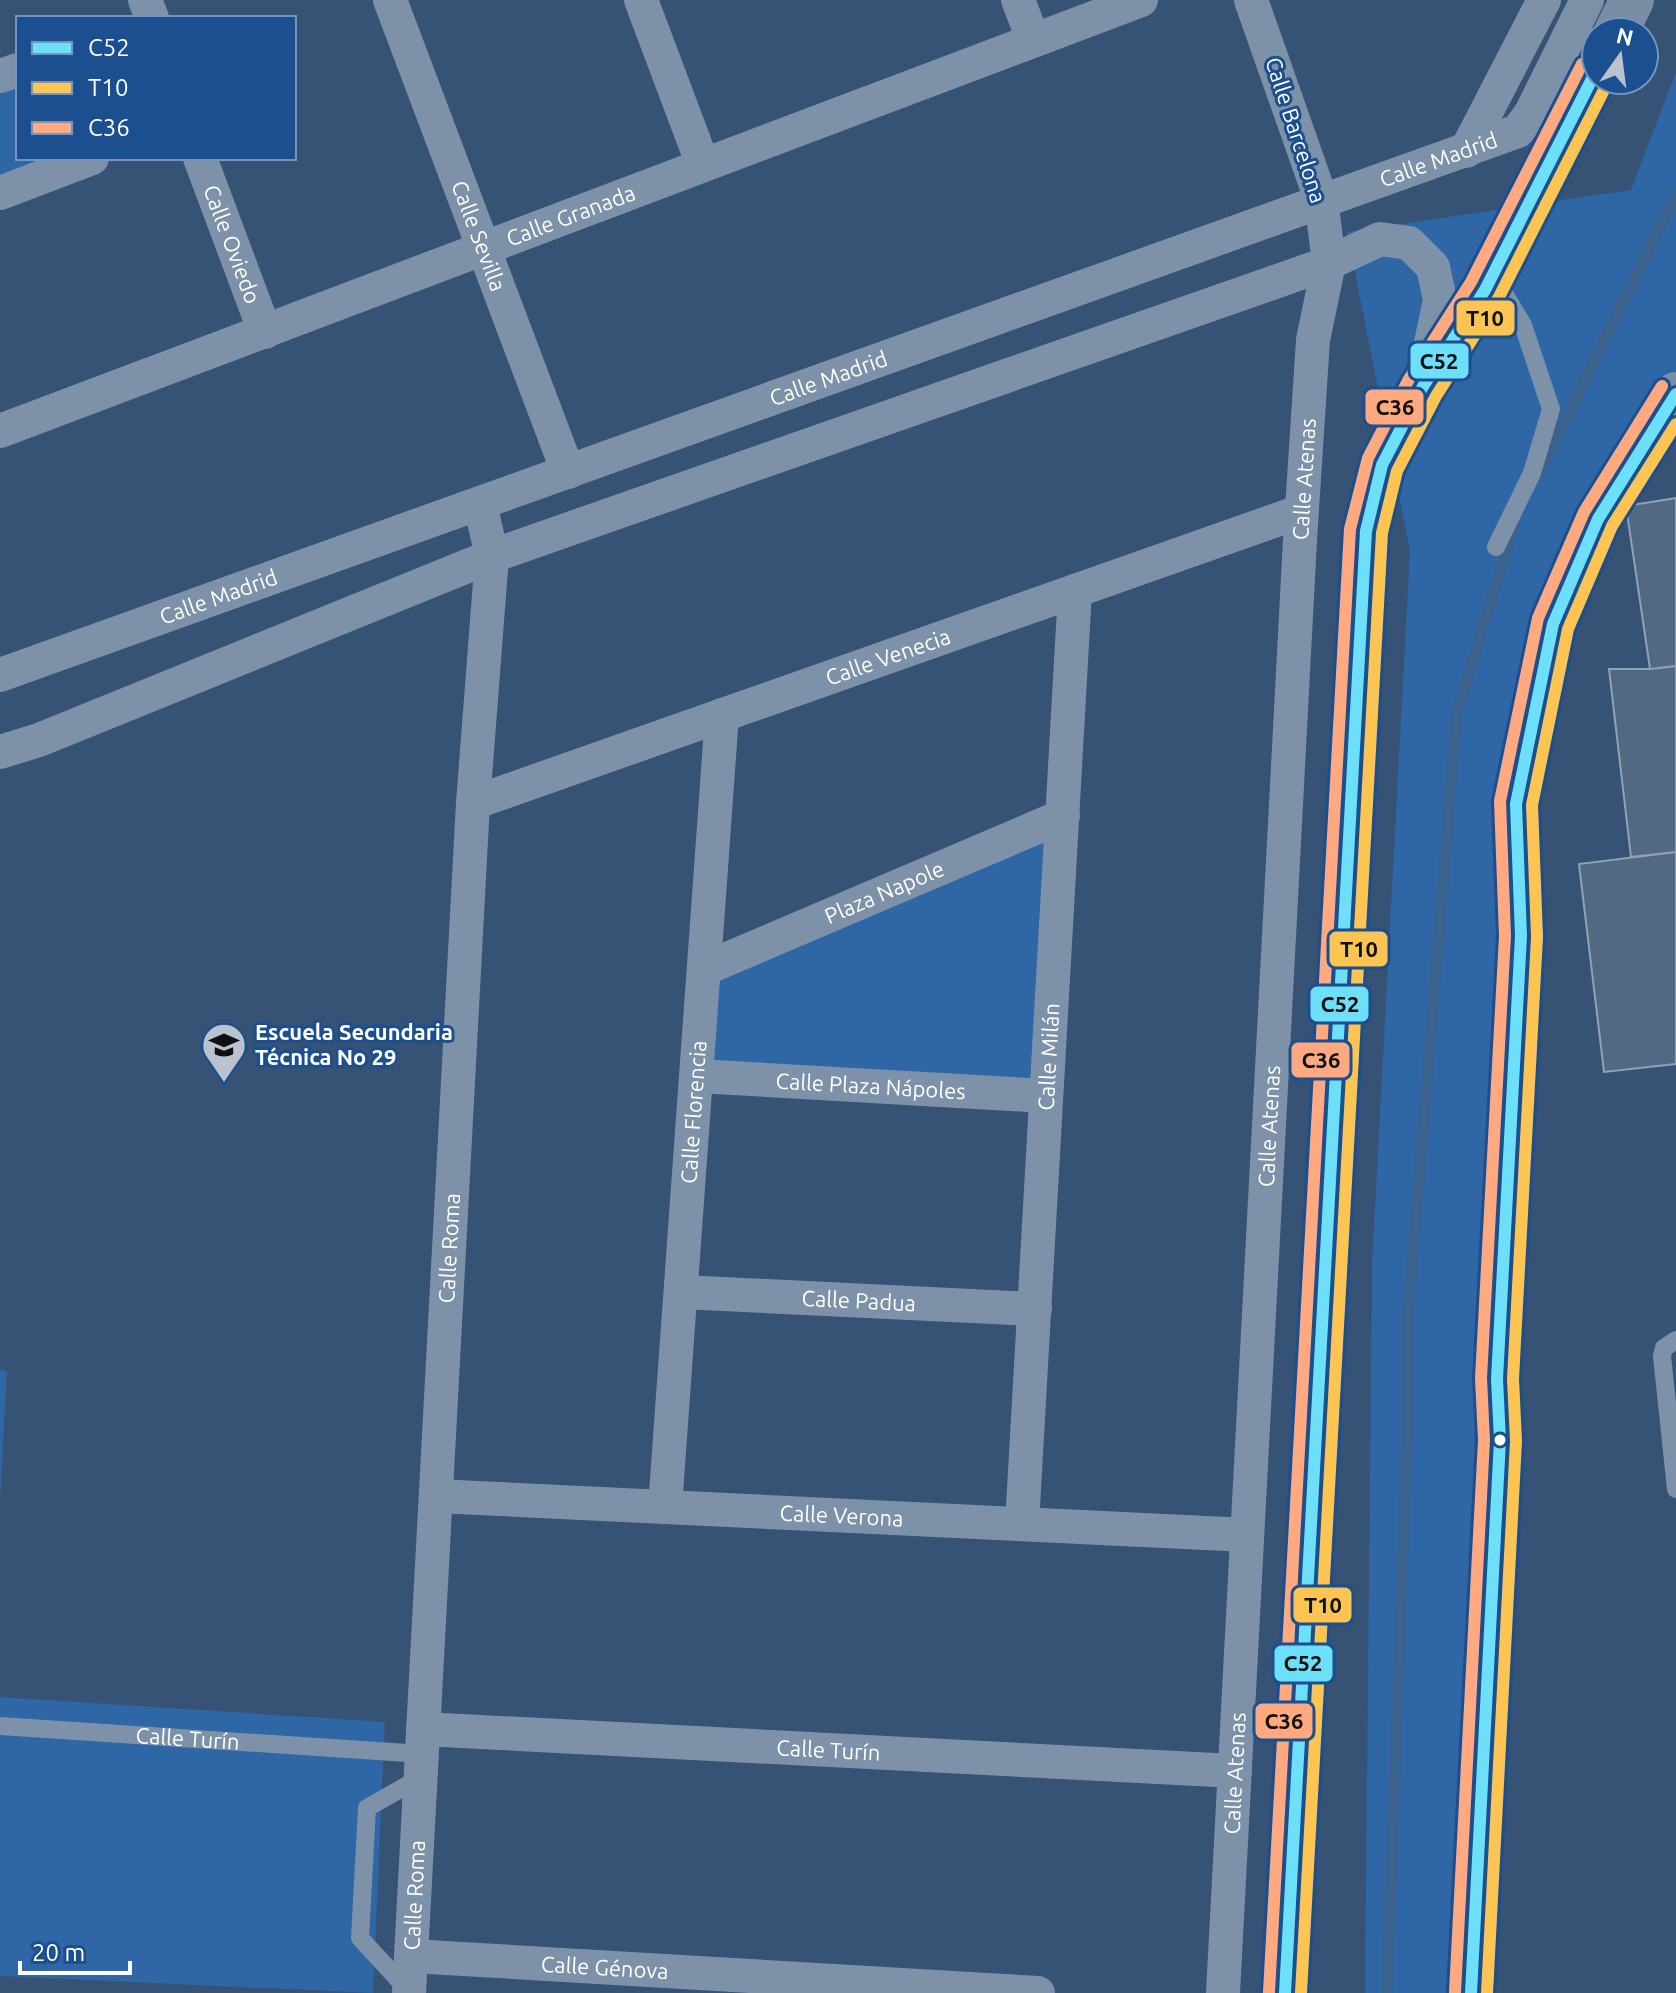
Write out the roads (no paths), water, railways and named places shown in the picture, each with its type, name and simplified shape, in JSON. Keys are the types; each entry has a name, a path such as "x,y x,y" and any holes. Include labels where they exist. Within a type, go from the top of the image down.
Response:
{"main road":[{"path":"1285,1993 1366,531 1382,465 1422,388 1493,274 1583,96"},
{"path":"1471,1993 1500,1440 1497,1379 1521,936 1516,804 1553,624 1598,519 1676,394"}],"street":[{"name":"Calle Sevilla","path":"390,0 568,472"},
{"path":"641,0 703,165"},
{"path":"1018,0 1033,39"},
{"name":"Calle Granada","path":"0,431 1141,0"},
{"path":"1466,151 1544,0"},
{"name":"Calle Madrid","path":"0,675 1321,199 1518,131 1531,113 1587,0"},
{"name":"Calle Barcelona","path":"1261,8 1321,199 1329,263"},
{"path":"0,193 87,160"},
{"name":"Calle Oviedo","path":"201,160 265,332"},
{"path":"0,752 39,740 492,556 1329,263 1380,239 1409,243 1433,267 1440,300 1422,388"},
{"name":"Calle Atenas","path":"1223,1993 1302,511 1313,340 1329,263"},
{"name":"Calle Roma","path":"409,1992 473,803 492,556 480,504"},
{"name":"Calle Venecia","path":"473,803 1302,511"},
{"name":"Calle Milán","path":"1022,1524 1075,591"},
{"name":"Calle Florencia","path":"665,1507 722,715"},
{"name":"Plaza Napole","path":"704,969 1063,816"},
{"name":"Calle Plaza Nápoles","path":"697,1076 1046,1096"},
{"name":"Calle Padua","path":"681,1292 1035,1309"},
{"name":"Calle Verona","path":"436,1496 1247,1535"},
{"name":"Calle Turín","path":"422,1754 1235,1771"},
{"name":"Calle Génova","path":"411,1956 638,1982 1038,1993"}],"lane":[{"path":"1493,274 1523,325 1551,409 1532,473 1496,547"},
{"path":"1670,1344 1662,1356 1676,1489"},
{"name":"Calle Turín","path":"0,1726 422,1754"},
{"path":"409,1992 360,1938 365,1837 367,1808 422,1754"}],"waterway":[{"path":"1539,474 1676,194"},
{"path":"1387,1993 1407,1442 1407,1328 1457,712 1514,526"}],"place":[{"name":"Escuela Secundaria Técnica No 29","path":"224,1084"}]}
